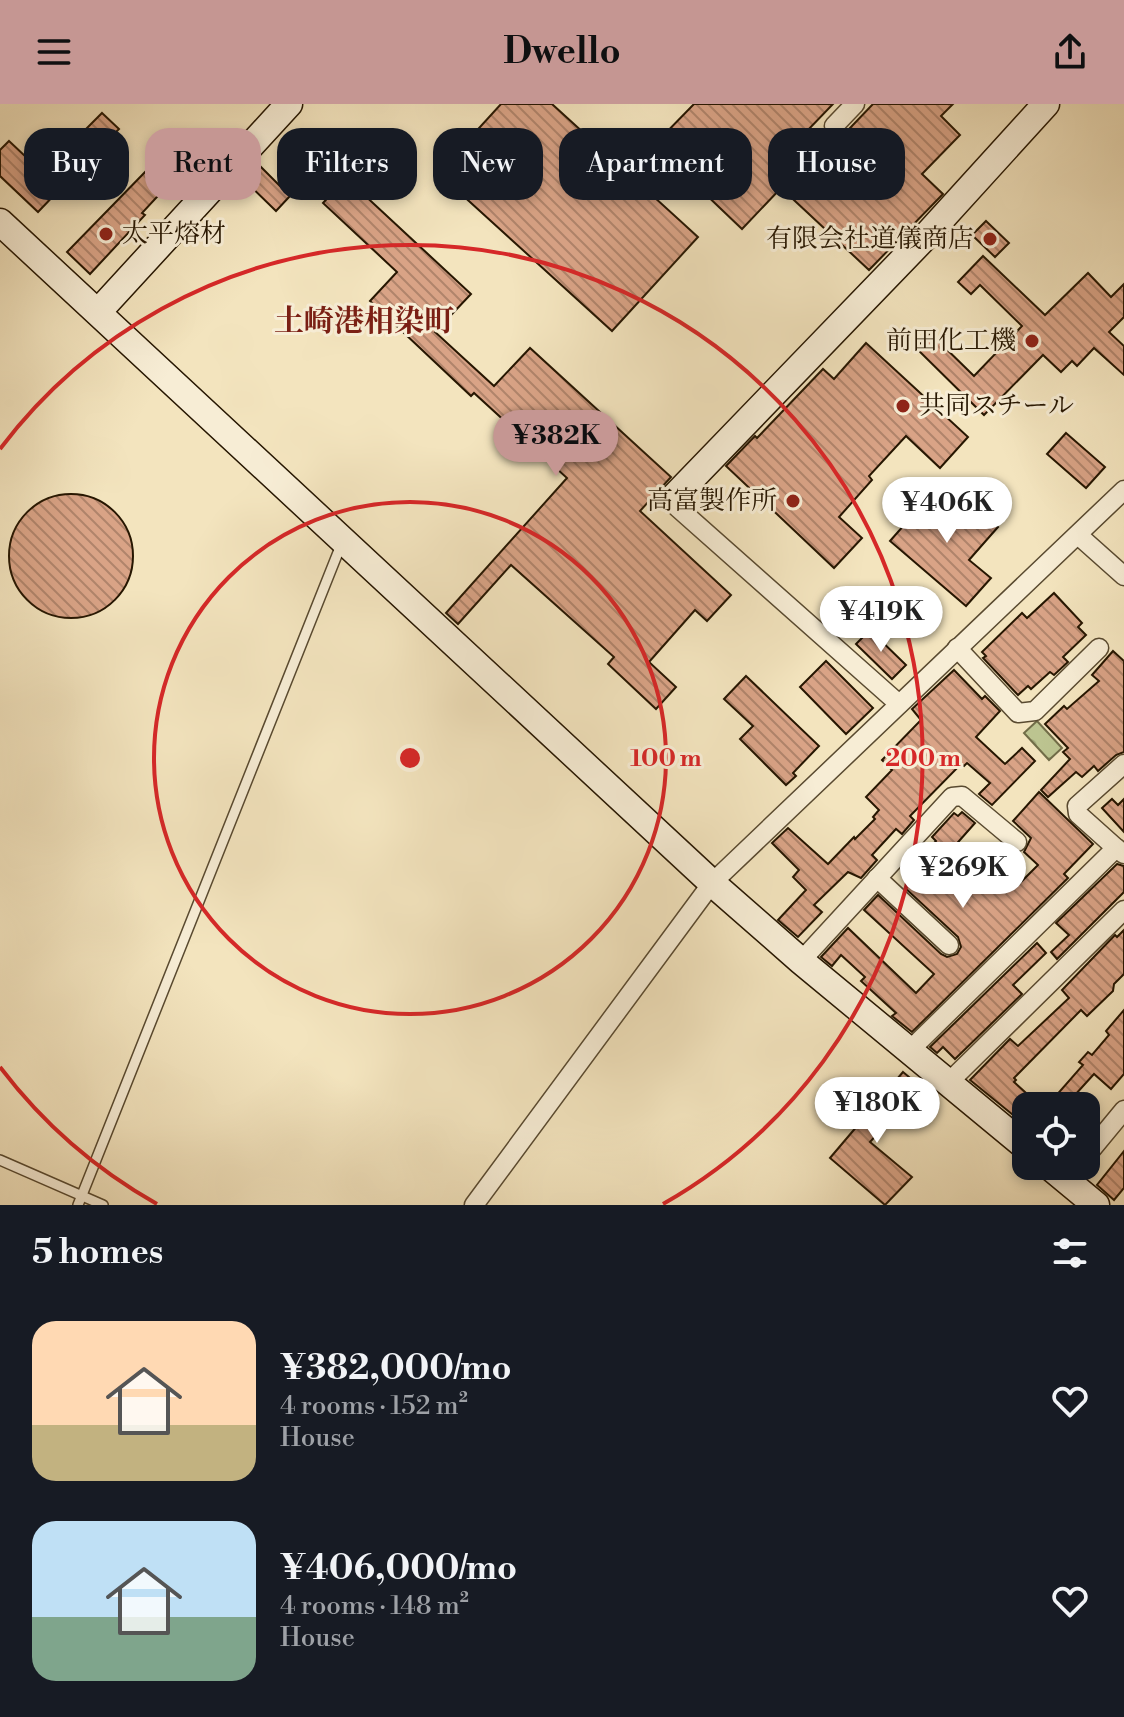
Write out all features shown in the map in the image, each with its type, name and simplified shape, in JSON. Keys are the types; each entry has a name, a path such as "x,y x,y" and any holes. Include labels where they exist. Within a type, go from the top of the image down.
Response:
{"street":[{"path":"98,312 289,104"},
{"path":"834,126 855,104"},
{"path":"899,704 678,508 673,498 926,236 1046,104"},
{"path":"0,222 712,883 1012,1136"},
{"path":"474,1205 712,883 1124,490"},
{"path":"1078,535 1124,576"},
{"path":"957,648 1018,713 1035,711 1099,648"},
{"path":"910,1050 1120,851 1078,814 1077,806 1124,764"},
{"path":"801,961 952,797 962,796 1017,842"},
{"path":"877,878 949,945"},
{"path":"948,1083 1124,910"},
{"path":"1100,1139 1124,1110"},
{"path":"1072,1180 1096,1205"}],"lane":[{"path":"80,1201 343,542"},
{"path":"0,1160 80,1201 103,1205"}],"green space":[{"path":"1037,721 1062,748 1049,760 1024,733"}],"building":[{"path":"501,104 552,104 578,128 559,128 559,200 657,200 698,237 612,331 468,200 543,200 543,128 479,128"},
{"path":"694,104 833,104 810,128 768,128 770,200 742,229 712,200 752,200 752,128 671,128"},
{"path":"873,104 953,104 941,116 960,135 922,174 943,194 869,270 794,200 905,200 905,128 850,128"},
{"path":"102,113 118,128 87,128"},
{"path":"9,141 24,155 24,199 0,176 0,150"},
{"path":"261,167 277,183 277,200 286,200 276,211 261,196"},
{"name":"太平熔材","path":"145,172 145,200 154,200 142,213 145,215 90,274 67,252 118,200 129,200 129,188"},
{"path":"25,200 49,200 38,212"},
{"path":"326,200 370,200 471,294 435,332 494,386 530,348 671,477 640,511 731,595 707,621 695,610 649,662 676,687 656,709 608,664 614,657 511,565 458,624 446,613 567,478 474,393 471,396 370,301 397,272 323,203"},
{"name":"有限会社道儀商店","path":"986,221 1009,243 995,257 972,235"},
{"path":"983,256 1045,315 1088,273 1111,297 1124,284 1124,317 1109,332 1124,346 1124,375 1094,348 1077,366 1072,361 1061,372 1043,355 984,415 916,348 930,333 974,376 1022,326 980,285 971,294 958,282"},
{"path":"866,343 968,437 940,468 906,436 869,476 872,480 839,517 862,538 834,568 726,466 823,369 834,379"},
{"path":"1066,433 1105,467 1086,488 1047,454"},
{"path":"926,490 953,514 967,499 998,527 969,560 991,578 966,606 890,541 920,507 915,502"},
{"path":"71,494 95,499 115,512 128,532 133,556 128,580 115,600 95,613 71,618 47,613 27,600 14,580 9,556 14,532 27,512 47,499"},
{"path":"1054,593 1082,623 1078,627 1086,635 1063,657 1068,662 1054,675 1050,672 1031,689 1028,686 1018,695 983,658 986,656 982,652 1022,613 1027,618"},
{"path":"870,630 906,665 892,679 856,644"},
{"path":"1113,651 1124,661 1124,752 1098,771 1094,766 1082,777 1076,772 1048,797 1041,790 1070,759 1063,752 1068,748 1045,724 1099,681 1092,675"},
{"path":"826,661 873,708 846,734 800,687"},
{"path":"954,670 982,699 985,696 1000,711 976,737 1005,764 1022,748 1035,761 992,805 979,794 990,783 967,763 964,766 961,764 910,816 914,820 902,834 896,829 872,855 877,860 861,878 848,872 814,905 822,912 798,937 778,920 806,890 793,877 799,870 772,843 788,828 828,864 855,839 875,819 873,817 879,810 866,797 892,770 882,760 921,720 912,709"},
{"path":"746,676 819,746 793,773 796,776 786,785 740,739 753,726 724,699"},
{"path":"1039,792 1093,844 1064,874 1068,878 912,1032 892,1016 896,1013 861,981 865,977 841,955 832,966 821,957 848,928 916,993 934,974 864,910 878,895 941,954 947,957 957,954 961,947 958,937 905,888 909,883 903,877 936,841 932,837 954,813 958,816 962,812 975,823 944,858 953,867 948,872 969,893 996,865 1018,885 1038,865 1024,852 1031,838 1013,821"},
{"path":"1112,799 1118,805 1124,799 1124,832 1102,808"},
{"path":"1117,864 1124,866 1124,892 1057,959 1051,952 1069,935 1056,923"},
{"path":"1124,930 1124,974 1114,984 1113,991 1087,1016 1081,1010 1014,1078 1014,1082 1025,1092 1012,1092 1012,1114 970,1080 1010,1039 1018,1046 1069,998 1062,990 1115,935 1117,937"},
{"path":"1037,943 1046,953 1013,985 1022,994 955,1059 943,1047 937,1053 930,1047"},
{"path":"1124,1010 1124,1074 1111,1089 1094,1074 1078,1092 1059,1092 1083,1065 1079,1062 1088,1052 1092,1055 1109,1035 1106,1031"},
{"path":"903,1072 921,1087 870,1142 912,1177 885,1205 830,1158"},
{"path":"1124,1151 1124,1188 1114,1200 1097,1185"}],"place":[{"name":"太平熔材","path":"106,234"},
{"name":"有限会社道儀商店","path":"990,239"},
{"name":"前田化工機","path":"1032,341"},
{"name":"共同スチール","path":"903,406"},
{"name":"高富製作所","path":"793,501"}],"district":[{"name":"土崎港相染町","path":"364,322"}]}
